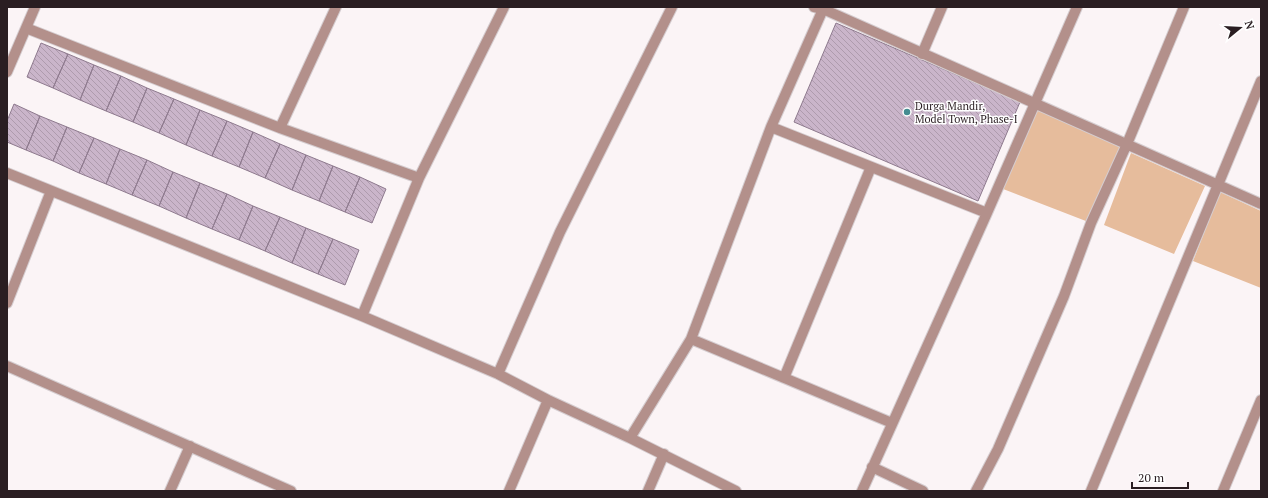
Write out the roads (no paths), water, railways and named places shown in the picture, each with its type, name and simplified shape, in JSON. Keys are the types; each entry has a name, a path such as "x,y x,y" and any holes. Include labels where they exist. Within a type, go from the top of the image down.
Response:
{"street":[{"path":"7,72 35,7"},
{"path":"280,128 336,7"},
{"path":"362,316 419,178 504,7"},
{"path":"498,374 560,232 672,7"},
{"path":"922,54 942,7"},
{"path":"862,491 987,213 1077,7"},
{"path":"976,491 998,449 1064,296 1091,223 1127,144 1184,7"},
{"path":"630,438 691,339 771,127 820,8 1261,204"},
{"path":"26,28 280,128 419,178"},
{"path":"1091,491 1261,81"},
{"path":"771,127 987,213"},
{"path":"784,378 871,167"},
{"path":"7,173 362,316 498,374 548,400 664,454 736,491"},
{"path":"7,302 51,191"},
{"path":"691,339 892,423"},
{"path":"7,366 291,491"},
{"path":"509,491 548,400"},
{"path":"1223,491 1261,400"},
{"path":"170,491 190,446"},
{"path":"648,491 664,454"},
{"path":"872,467 923,491"}],"place":[{"name":"Durga Mandir, Model Town, Phase-I","path":"907,112"}]}
